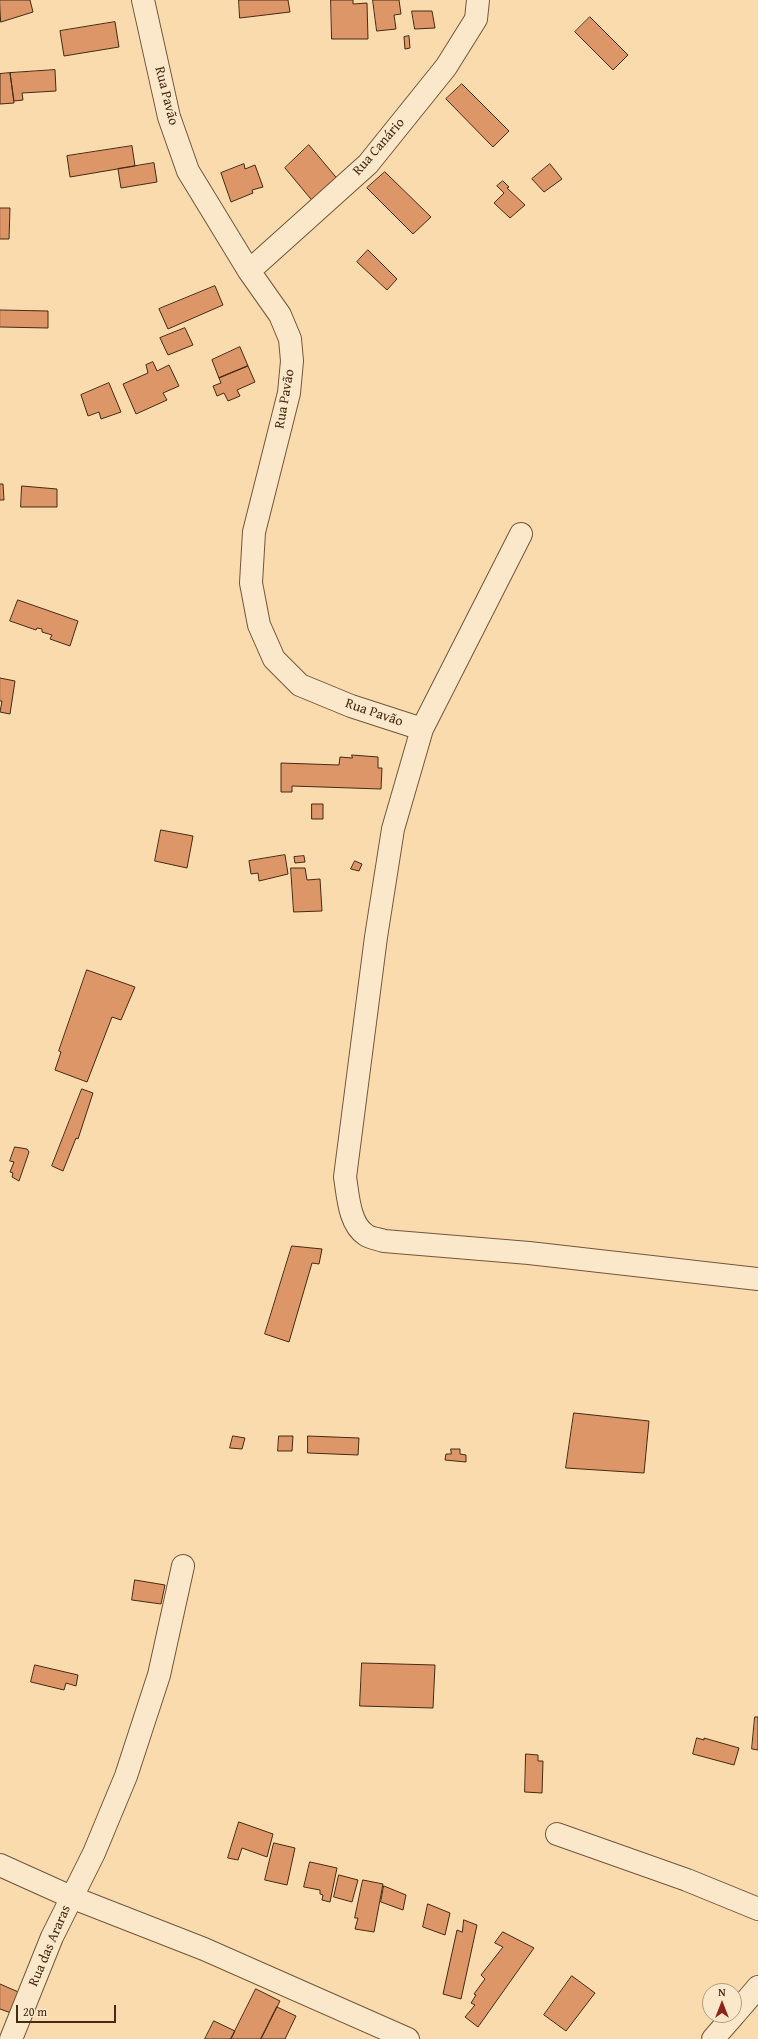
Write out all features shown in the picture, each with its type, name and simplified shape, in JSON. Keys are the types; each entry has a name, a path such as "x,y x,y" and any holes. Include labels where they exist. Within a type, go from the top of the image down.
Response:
{"street":[{"name":"Rua Pavão","path":"143,0 169,117 188,171 249,271 280,315 290,339 292,361 289,393 254,532 251,583 258,625 274,659 300,685 351,706 422,729"},
{"name":"Rua Canário","path":"249,271 368,164 446,67 476,19 478,0"},
{"path":"521,534 422,729 393,829 376,937 345,1177 351,1212 365,1235 384,1241 529,1253 758,1279"},
{"name":"Rua das Araras","path":"11,2039 52,1936 94,1853 126,1776 159,1675 183,1566"},
{"path":"557,1834 687,1880 758,1909"},
{"path":"0,1865 71,1897 204,1949 408,2039"},
{"path":"742,2006 758,1987"},
{"path":"713,2039 727,2023"}],"building":[{"path":"0,0 30,0 33,12 1,22"},
{"path":"239,0 288,0 290,12 240,18"},
{"path":"331,0 353,0 353,4 367,3 368,39 332,39"},
{"path":"373,0 399,0 401,14 394,15 396,29 377,31"},
{"path":"412,11 432,11 435,28 415,29"},
{"path":"590,17 628,55 613,70 575,32"},
{"path":"115,22 119,47 64,56 60,31"},
{"path":"409,36 410,48 405,49 404,37"},
{"path":"55,70 56,91 22,93 23,100 14,101 10,73"},
{"path":"10,73 14,103 0,104 0,74"},
{"path":"462,84 509,131 493,147 446,99"},
{"path":"309,145 340,182 315,204 285,168"},
{"path":"132,146 135,166 70,177 67,156"},
{"path":"154,163 157,182 121,188 118,169"},
{"path":"244,164 245,169 255,165 263,187 252,190 253,193 231,202 221,173"},
{"path":"550,164 562,179 544,192 532,179"},
{"path":"385,172 431,217 413,234 367,188"},
{"path":"503,181 509,187 507,188 525,205 510,218 494,203 504,193 497,186"},
{"path":"0,208 10,208 9,239 0,239"},
{"path":"368,250 397,279 387,290 357,262"},
{"path":"215,286 223,305 168,329 159,309"},
{"path":"0,310 48,311 48,328 0,327"},
{"path":"185,328 193,345 168,355 160,338"},
{"path":"240,347 248,366 219,378 212,360"},
{"path":"153,362 157,371 169,365 179,386 163,393 167,400 136,414 123,384 148,373 146,365"},
{"path":"248,366 255,382 237,390 240,396 228,401 224,393 217,396 213,386 221,383 219,378"},
{"path":"109,383 121,412 101,419 99,412 88,416 81,395"},
{"path":"0,484 3,484 4,500 0,500"},
{"path":"22,486 57,489 57,507 21,507"},
{"path":"18,600 78,621 70,646 50,639 52,635 42,632 42,629 37,628 36,630 10,621"},
{"path":"0,678 15,681 10,714 0,712 2,701 0,701"},
{"path":"352,755 378,757 378,768 382,768 381,789 292,786 292,792 281,792 281,763 339,765 340,757 352,758"},
{"path":"312,804 323,804 323,819 312,819"},
{"path":"161,830 193,836 187,868 155,861"},
{"path":"285,855 288,874 259,881 258,873 251,874 249,861"},
{"path":"304,856 305,862 295,863 294,857"},
{"path":"355,861 362,864 359,871 351,869"},
{"path":"291,868 305,868 307,880 320,879 322,911 294,912"},
{"path":"87,970 135,987 121,1020 112,1017 87,1082 55,1070 61,1052 59,1051"},
{"path":"82,1089 93,1093 78,1139 76,1138 63,1171 52,1166"},
{"path":"15,1147 27,1149 29,1152 19,1181 12,1177 13,1173 10,1172 14,1162 10,1161"},
{"path":"292,1246 322,1249 319,1264 312,1263 289,1342 265,1334"},
{"path":"574,1413 649,1421 644,1473 566,1468"},
{"path":"233,1436 245,1438 242,1449 230,1448"},
{"path":"279,1436 293,1436 292,1451 278,1451"},
{"path":"308,1436 359,1438 358,1455 308,1453"},
{"path":"451,1449 460,1449 460,1454 466,1455 466,1462 445,1460 446,1454 451,1454"},
{"path":"135,1580 165,1585 161,1604 132,1600"},
{"path":"362,1663 435,1665 433,1708 360,1706"},
{"path":"35,1665 78,1675 76,1686 66,1683 64,1690 31,1682"},
{"path":"755,1717 758,1717 758,1750 752,1749"},
{"path":"697,1738 704,1740 704,1738 739,1748 734,1765 693,1754"},
{"path":"526,1754 538,1755 538,1761 543,1761 542,1793 525,1792"},
{"path":"239,1822 273,1834 267,1857 242,1848 238,1860 228,1858"},
{"path":"274,1843 295,1848 287,1885 265,1880"},
{"path":"310,1862 337,1868 330,1902 322,1900 323,1895 320,1894 320,1890 304,1887"},
{"path":"339,1875 358,1880 352,1902 334,1897"},
{"path":"363,1880 383,1884 374,1932 355,1929 358,1918 355,1918"},
{"path":"384,1886 406,1895 403,1910 381,1902"},
{"path":"428,1904 450,1913 445,1935 423,1927"},
{"path":"464,1920 477,1925 461,1999 443,1994 457,1930 462,1932"},
{"path":"503,1932 534,1948 478,2027 465,2017 475,2005 471,2003 476,1995 474,1994 485,1979 481,1975 503,1947 495,1943"},
{"path":"572,1976 595,1993 566,2031 544,2015"},
{"path":"0,1984 23,1994 14,2014 0,2009"},
{"path":"256,1989 280,2001 261,2039 231,2039"},
{"path":"277,2007 296,2016 285,2039 261,2039"},
{"path":"214,2021 235,2031 231,2039 205,2039"}]}
